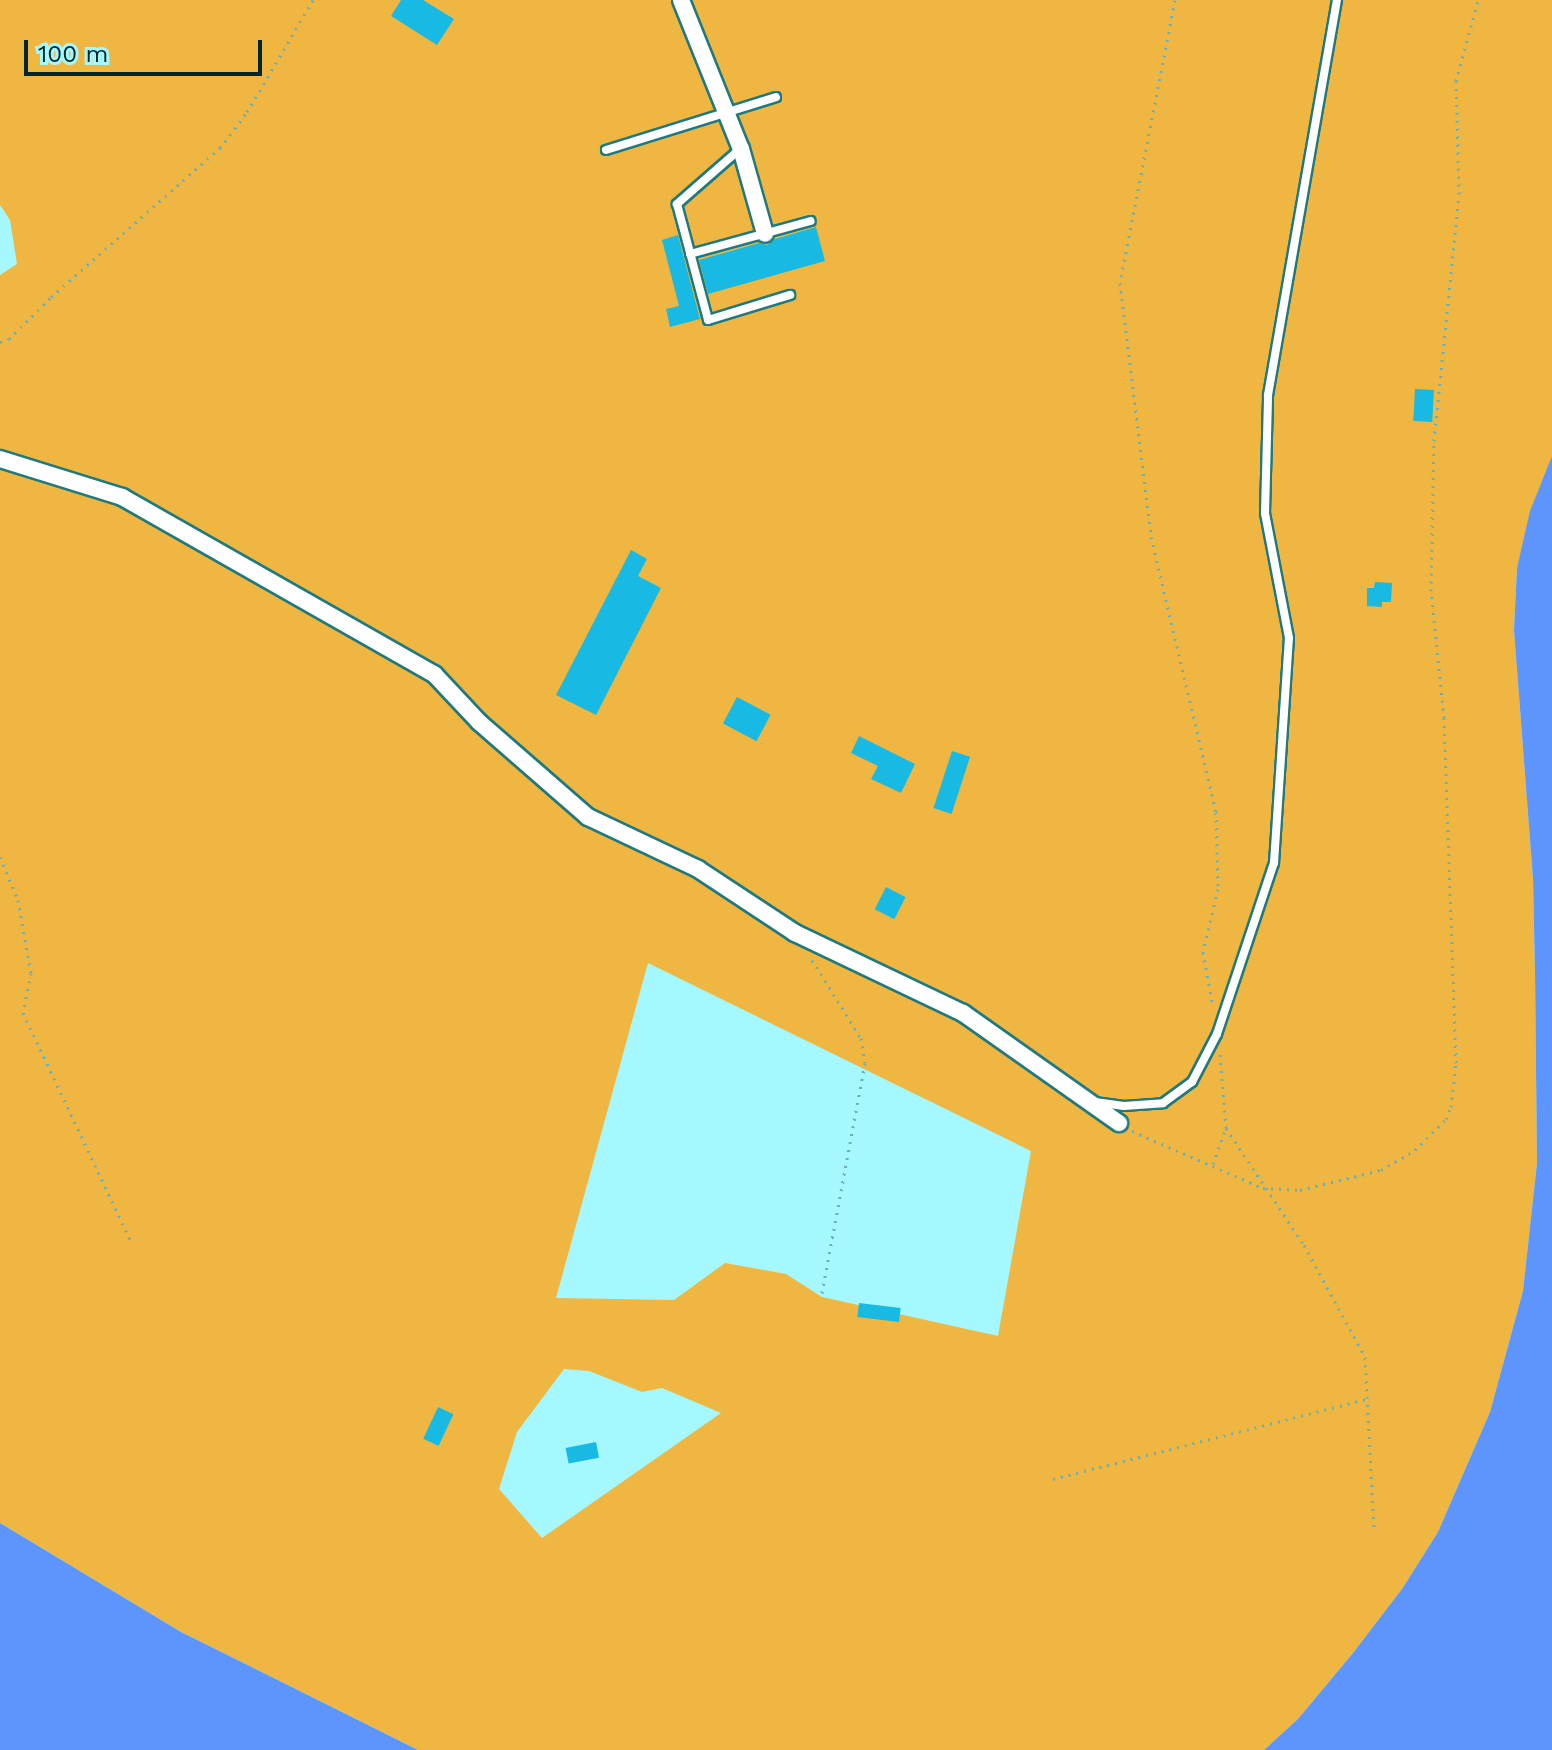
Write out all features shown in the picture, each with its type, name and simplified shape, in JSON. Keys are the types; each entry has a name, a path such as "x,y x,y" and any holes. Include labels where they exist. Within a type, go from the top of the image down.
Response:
{"street":[{"path":"681,0 741,149 765,234"},
{"path":"0,459 122,497 434,674 479,722 588,817 698,869 795,933 963,1013 1119,1123"}],"lane":[{"path":"1085,1100 1124,1106 1163,1103 1192,1082 1217,1034 1274,863 1289,638 1265,513 1268,395 1337,0"},
{"path":"606,150 776,97"},
{"path":"741,149 677,204 708,320 790,295"},
{"path":"690,254 811,221"}],"path":[{"path":"0,342 9,339 51,297 220,148 247,112 313,0"},
{"path":"1175,0 1120,283 1151,537 1216,812 1218,889 1203,952 1217,1034 1226,1128 1213,1165"},
{"path":"1119,1123 1154,1142 1263,1188 1316,1188 1381,1170 1423,1143 1446,1119 1451,1107 1456,1063 1444,718 1431,591 1434,441 1459,194 1456,81 1478,0"},
{"path":"0,857 18,900 31,973 23,1013 132,1244"},
{"path":"811,959 861,1038 865,1063 821,1297"},
{"path":"1226,1128 1263,1188 1304,1245 1365,1357 1374,1529"},
{"path":"1053,1479 1368,1399"}],"shaded area":[{"path":"0,0 1552,0 1552,456 1517,568 1514,629 1533,879 1535,972 1537,1163 1523,1291 1490,1412 1438,1532 1402,1589 1353,1653 1298,1719 1264,1750 418,1750 181,1632 0,1523 0,275 17,264 10,220 0,205","holes":["648,963 1031,1151 998,1336 822,1297 786,1274 725,1263 674,1300 556,1298","564,1369 589,1371 642,1392 662,1388 721,1413 542,1538 499,1489 517,1432"]}],"water":[{"path":"1552,456 1552,1750 1264,1750 1298,1719 1353,1653 1402,1589 1438,1532 1490,1412 1523,1291 1537,1163 1535,972 1533,879 1514,630 1517,568 1530,511"},
{"path":"0,1523 181,1632 418,1750 0,1750"}],"building":[{"path":"401,0 423,0 454,19 437,45 391,16"},
{"path":"816,227 825,261 708,294 699,260 759,243 767,245 775,239"},
{"path":"678,235 700,319 670,327 666,309 679,306 662,240"},
{"path":"1415,389 1434,390 1432,422 1413,421"},
{"path":"631,550 647,559 638,576 661,588 596,715 556,695"},
{"path":"1375,582 1392,583 1391,602 1382,602 1382,607 1367,606 1367,588 1374,588"},
{"path":"737,697 771,715 756,741 723,723"},
{"path":"859,736 915,764 901,793 871,779 878,766 851,753"},
{"path":"952,751 970,757 952,814 933,808"},
{"path":"886,887 906,897 894,919 875,909"},
{"path":"859,1303 901,1308 899,1322 857,1317"},
{"path":"438,1407 453,1414 439,1446 423,1439"},
{"path":"596,1442 599,1458 569,1464 566,1448"}]}
